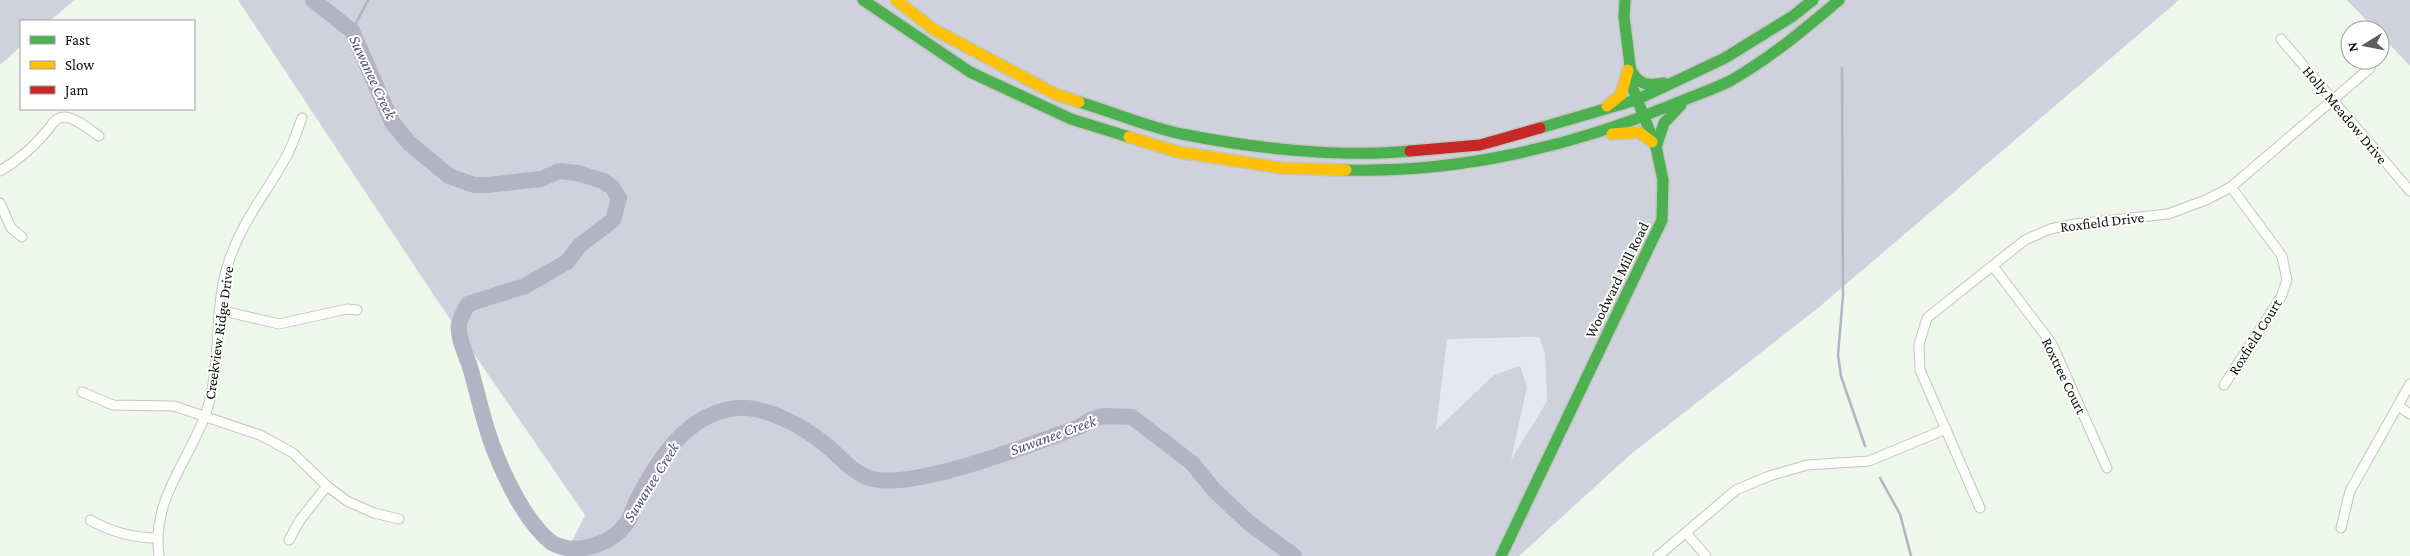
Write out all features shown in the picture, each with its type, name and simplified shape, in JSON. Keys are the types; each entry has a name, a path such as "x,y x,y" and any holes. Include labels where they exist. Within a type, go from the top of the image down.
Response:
{"main road":[{"path":"863,0 878,12 970,72 1072,119 1178,152 1282,168 1381,172 1486,161 1558,144 1627,131 1639,132 1648,137 1656,146"},
{"path":"896,0 933,29 1054,94 1180,134 1272,148 1381,154 1480,145 1600,112 1636,100 1725,58 1793,16 1813,0"},
{"name":"Woodward Mill Road","path":"1501,556 1662,220 1663,180 1656,146 1636,100 1629,66 1624,17 1625,0"},
{"path":"1558,144 1643,117 1729,80 1796,36 1839,0"},
{"path":"1600,112 1621,95 1629,66"},
{"path":"1629,66 1634,78 1642,84 1651,86 1682,79"},
{"path":"1656,146 1660,128 1670,114 1695,95"}],"street":[{"name":"Holly Meadow Drive","path":"2281,39 2410,191"},
{"name":"Roxfield Drive","path":"1980,508 1920,370 1919,344 1927,318 2025,240 2050,229 2168,214 2206,200 2231,187 2368,70"},
{"path":"0,171 22,156 44,135 54,122 62,117 71,119 99,136"},
{"name":"Creekview Ridge Drive","path":"159,556 158,538 166,494 193,444 205,416 214,379 219,310 224,278 238,238 253,208 287,156 302,118"},
{"name":"Roxfield Court","path":"2224,385 2281,297 2287,280 2282,256 2231,187"},
{"path":"0,203 11,228 22,237"},
{"name":"Roxtree Court","path":"1993,266 2052,344 2107,468"},
{"path":"219,310 279,324 347,309 357,310"},
{"path":"2341,528 2350,491 2410,384"},
{"path":"82,392 113,405 168,406 205,416 260,435 298,456 327,486 354,504 374,513 399,519"},
{"path":"2398,406 2410,414"},
{"path":"1658,556 1736,490 1769,476 1807,465 1869,461 1946,429"},
{"path":"289,540 300,520 327,486"},
{"path":"90,520 113,531 141,538 158,538"},
{"path":"1686,533 1706,556"}],"shaded area":[{"path":"0,0 74,0 51,20 20,20 20,47 0,65"},
{"path":"238,0 2179,0 1818,308 1631,454 1519,556 565,556 585,515 441,306","holes":["1539,337 1545,354 1547,401 1511,460 1527,387 1520,366 1494,375 1436,430 1447,339"]},
{"path":"2347,0 2410,0 2410,66 2390,45 2390,20 2366,20"},
{"path":"1539,337 1545,354 1547,401 1510,462 1527,387 1463,406 1436,431 1447,339"}],"waterway":[{"name":"Suwanee Creek","path":"313,0 352,31 392,122 409,143 449,176 474,185 488,185 541,179 559,171 577,173 603,181 612,187 619,198 613,220 579,246 567,262 525,286 468,304 459,324 461,340 494,451 519,503 530,519 552,543 561,547 582,548 602,543 611,538 628,522 645,484 677,440 704,418 720,411 749,408 773,414 796,425 826,445 856,472 869,478 888,480 913,478 973,464 1079,427 1092,419 1105,416 1132,417 1192,463 1214,490 1249,523 1294,556"},
{"path":"352,31 368,0"},
{"path":"1842,68 1843,295 1838,355 1841,376 1865,446"},
{"path":"1880,478 1900,514 1911,556"}],"traffic: fast":[{"path":"863,0 970,72 1071,119 1129,137"},
{"path":"1501,556 1662,220 1663,180 1656,147 1633,89 1624,17 1625,0"},
{"path":"1540,128 1636,100 1725,58 1793,16 1813,0"},
{"path":"1346,170 1388,170 1472,162 1554,145 1595,133 1730,81 1800,33 1839,0"},
{"path":"1632,72 1638,80 1646,84 1664,83"},
{"path":"1079,102 1169,131 1237,144 1325,152 1382,153 1410,151"},
{"path":"1656,147 1664,123 1681,105"}],"traffic: slow":[{"path":"896,0 933,29 1055,94 1079,102"},
{"path":"1607,106 1621,95 1628,70"},
{"path":"1612,134 1639,132 1652,142"},
{"path":"1129,137 1178,152 1282,168 1346,170"}],"traffic: jam":[{"path":"1410,151 1480,145 1540,128"}]}
